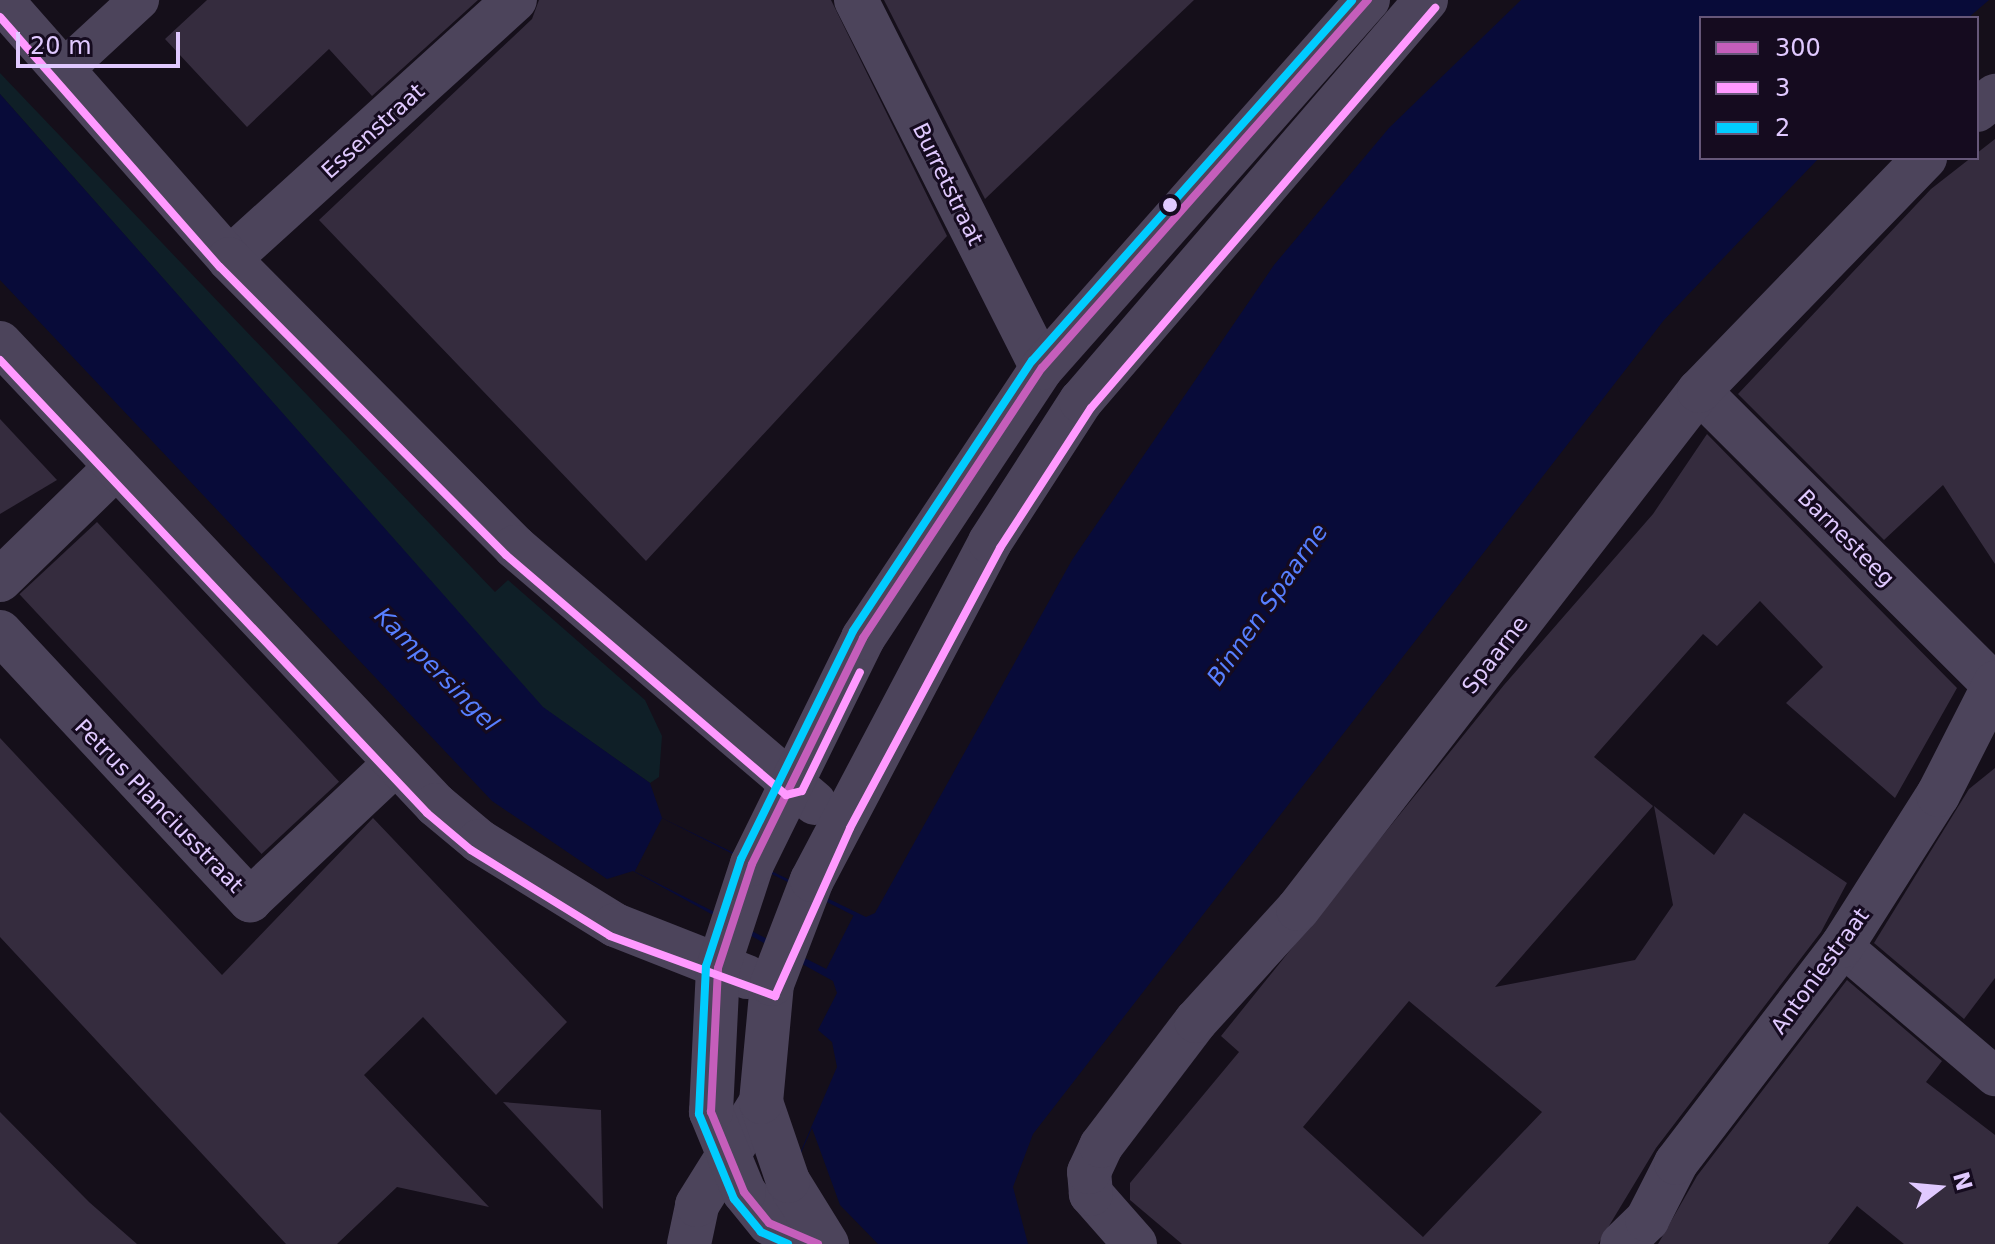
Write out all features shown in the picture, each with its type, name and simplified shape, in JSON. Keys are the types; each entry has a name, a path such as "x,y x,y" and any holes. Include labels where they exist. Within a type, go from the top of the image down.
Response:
{"street":[{"path":"1,0 229,259 515,547 839,823"},
{"path":"62,71 139,0"},
{"name":"Essenstraat","path":"229,259 515,0"},
{"name":"Burretstraat","path":"856,0 1042,368"},
{"path":"818,1244 769,1223 723,1154 710,1070 718,968 752,864 863,638 1042,368 1368,0"},
{"path":"827,1244 788,1181 761,1102 778,968 807,892 839,823 990,542 1081,401 1426,0"},
{"path":"1979,108 1995,96"},
{"name":"Spaarne","path":"1135,1244 1101,1214 1089,1172 1196,1021 1298,909 1699,391 1923,160"},
{"path":"0,343 436,805 522,869 615,925 718,968 778,968"},
{"name":"Barnesteeg","path":"1699,391 1994,684"},
{"path":"0,580 116,467"},
{"name":"Petrus Planciusstraat","path":"0,632 250,900 396,763"},
{"name":"Antoniestraat","path":"1622,1244 1647,1220 1676,1163 1842,946 1938,795 1994,684"},
{"path":"1842,946 1995,1076"},
{"path":"689,1244 697,1205 723,1154 761,1102"}],"shaded area":[{"path":"0,73 495,592 508,580 645,700 662,736 659,777 650,783 542,707 0,94"}],"water":[{"path":"1521,0 1989,0 1970,16 1699,16 1699,160 1817,160 1664,320 1033,1134 1013,1187 1028,1244 761,1244 837,1067 832,1042 818,1030 837,993 833,981 633,871 607,879 492,801 0,280 0,94 543,707 650,783 662,818 866,917 875,913 1072,560 1274,265 1389,128"}],"pier":[{"path":"662,818 854,916 826,969 635,871"},
{"path":"812,1128 840,1205 878,1244 761,1244"}],"building":[{"path":"207,0 478,0 372,96 329,49 247,127 165,39"},
{"path":"539,0 831,0 947,236 646,561 319,220 532,19"},
{"path":"884,0 1194,0 985,199"},
{"path":"1995,139 1995,564 1943,485 1884,540 1738,394 1931,189 1968,160 1979,160 1979,152"},
{"path":"0,419 57,480 0,514"},
{"path":"1707,434 1957,688 1895,798 1786,703 1823,667 1760,601 1717,646 1703,634 1594,757 1653,806 1495,987 1635,960 1673,905 1654,806 1714,855 1744,813 1847,883 1821,932 1656,1148 1598,1244 1182,1244 1130,1200 1130,1183 1239,1052 1221,1036 1504,685 1653,514","holes":["1409,1001 1542,1112 1423,1237 1303,1127"]},
{"path":"97,522 339,782 262,854 19,594"},
{"path":"0,738 222,975 373,818 567,1022 496,1095 423,1017 364,1075 489,1207 397,1187 337,1244 286,1244 0,937"},
{"path":"1995,768 1995,978 1964,1019 1874,943 1969,789"},
{"path":"1847,980 1942,1061 1926,1082 1995,1135 1995,1244 1904,1244 1857,1206 1828,1244 1658,1244 1697,1176"},
{"path":"503,1102 601,1110 603,1209"},
{"path":"0,1112 89,1202 137,1244 0,1244"}],"transit line":[{"name":"2","path":"788,1244 761,1232 734,1199 699,1114 706,966 741,859 853,631 1032,361 1352,0"},
{"name":"300","path":"818,1244 769,1223 744,1192 711,1112 718,968 752,864 863,638 1042,368 1368,0"},
{"name":"3","path":"0,360 427,813 471,850 610,936 775,996 850,828 1000,548 1091,408 1435,8"},
{"name":"3","path":"0,17 220,267 506,555 786,795 802,791 860,672"}],"water label":[{"name":"Binnen Spaarne","path":"1268,605"},
{"name":"Kampersingel","path":"436,670"}]}
